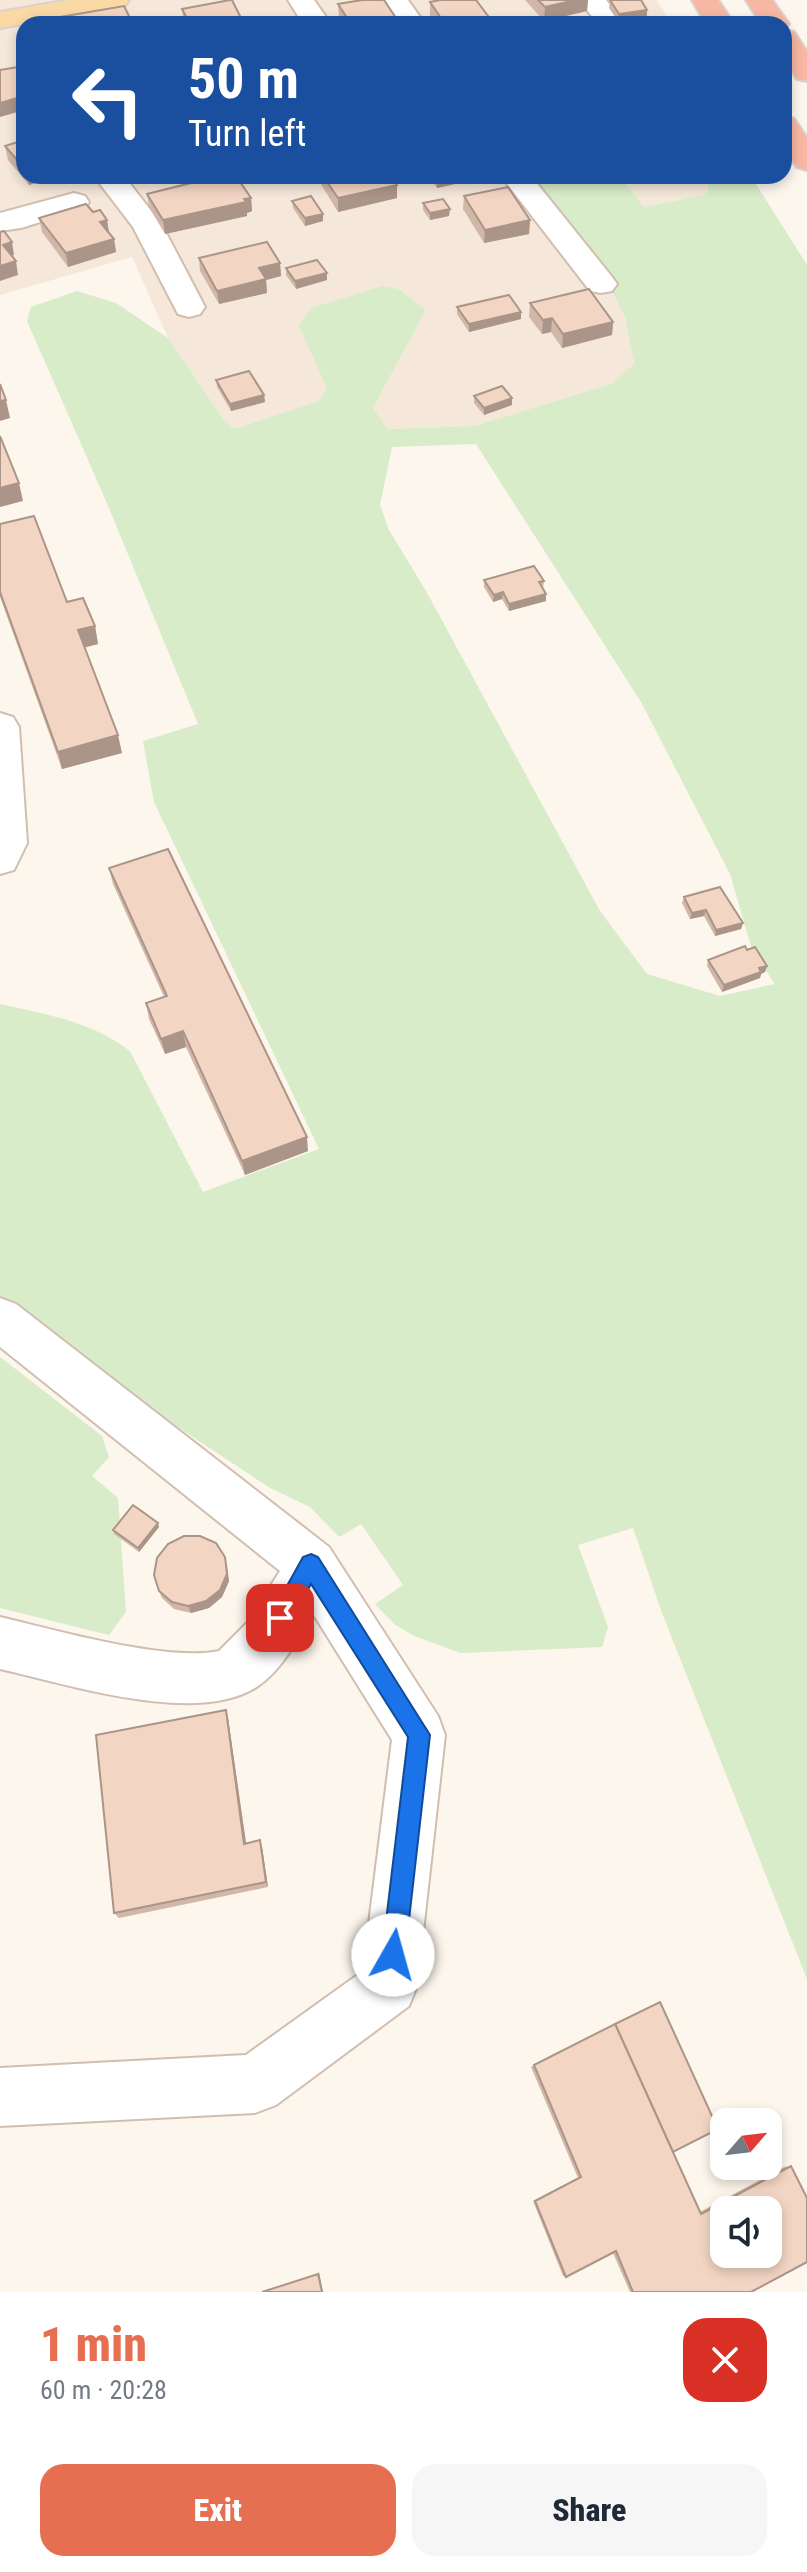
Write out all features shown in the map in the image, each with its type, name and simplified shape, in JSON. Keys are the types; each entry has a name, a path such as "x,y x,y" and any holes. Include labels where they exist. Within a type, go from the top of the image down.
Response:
{"highway":[{"path":"792,50 807,73"},
{"path":"792,138 807,161"}],"main road":[{"path":"46,16 116,0"}],"street":[{"path":"592,0 605,16"},
{"path":"115,184 147,225 189,307"},
{"path":"522,184 601,284"},
{"path":"0,222 10,222 74,202"},
{"path":"0,727 7,843 0,859"},
{"path":"0,1319 311,1564 419,1735 389,1986 255,2084 0,2097"},
{"path":"0,1643 173,1679 227,1676 265,1645 311,1564"}],"shaded area":[{"path":"0,0 657,0 666,16 16,16 16,184 532,184 603,275 625,317 634,364 611,384 474,426 388,429 373,408 426,310 399,289 319,401 234,429 224,420 168,338 132,257 0,295"},
{"path":"626,184 708,184 707,194 644,207"}],"green space":[{"path":"531,184 626,184 644,207 707,194 708,184 756,184 807,265 807,1979 662,1613 633,1528 578,1545 608,1627 602,1647 461,1653 414,1636 394,1624 375,1604 403,1585 361,1524 339,1537 310,1507 270,1488 125,1392 0,1301 0,1004 84,1026 130,1051 203,1192 319,1149 154,802 143,741 198,724 106,501 27,321 31,307 77,291 116,303 168,338 224,420 234,429 319,401 327,388 299,326 311,308 382,286 399,289 426,310 373,408 388,429 474,426 611,384 634,364 625,317 603,275","holes":["476,444 641,702 730,874 752,950 775,984 720,996 647,974 600,911 426,591 389,530 380,505 392,447"]},
{"path":"0,1357 102,1436 109,1457 92,1476 118,1498 126,1612 109,1635 0,1608"}],"building":[{"path":"232,0 240,16 186,16 182,9"},
{"path":"384,0 395,16 346,16 338,4"},
{"path":"476,0 488,16 440,16 430,2"},
{"path":"538,0 576,0 545,7"},
{"path":"610,0 641,0 647,10 619,14"},
{"path":"124,6 129,16 66,16"},
{"path":"16,67 16,98 0,103 0,70"},
{"path":"16,143 16,159 5,146"},
{"path":"187,184 241,184 251,198 244,199 246,202 163,220 147,194"},
{"path":"328,184 397,185 338,198"},
{"path":"508,187 530,220 485,230 464,196"},
{"path":"311,196 323,214 305,218 292,201"},
{"path":"443,199 450,209 430,213 423,203"},
{"path":"86,204 93,212 100,210 107,220 100,222 114,239 66,253 39,218"},
{"path":"4,231 12,242 3,245 16,261 0,266 0,232"},
{"path":"267,242 280,263 259,268 266,279 217,291 199,258"},
{"path":"317,260 327,273 295,281 286,268"},
{"path":"589,289 613,322 563,334 552,318 543,320 530,303"},
{"path":"509,295 521,312 469,324 457,307"},
{"path":"249,371 264,395 230,404 216,380"},
{"path":"0,384 6,400 0,401"},
{"path":"502,386 512,398 484,408 474,396"},
{"path":"0,436 19,483 0,488"},
{"path":"34,516 67,602 83,598 95,626 78,630 118,735 58,752 0,592 0,524"},
{"path":"534,566 544,581 539,582 546,594 509,604 503,592 494,595 484,580"},
{"path":"168,849 307,1137 242,1161 183,1031 161,1039 146,1003 167,996 109,868"},
{"path":"720,887 743,923 716,930 706,910 692,913 684,897"},
{"path":"745,946 747,950 755,947 767,966 759,968 761,972 724,985 708,960"},
{"path":"133,1505 158,1523 138,1548 113,1530"},
{"path":"184,1536 200,1536 216,1543 225,1557 227,1574 220,1590 206,1601 188,1606 172,1602 159,1591 154,1575 157,1558 168,1544"},
{"path":"226,1710 244,1844 260,1840 266,1882 114,1913 96,1735"},
{"path":"660,2002 710,2111 710,2133 673,2152 615,2024"},
{"path":"615,2024 701,2214 710,2209 710,2268 782,2268 782,2196 735,2196 765,2180 782,2180 782,2171 791,2166 807,2198 807,2262 751,2292 633,2292 616,2251 566,2277 535,2201 581,2177 534,2065"},
{"path":"318,2274 322,2292 262,2292"}],"route":[{"path":"280,1618 311,1564 419,1735 393,1955"}]}
